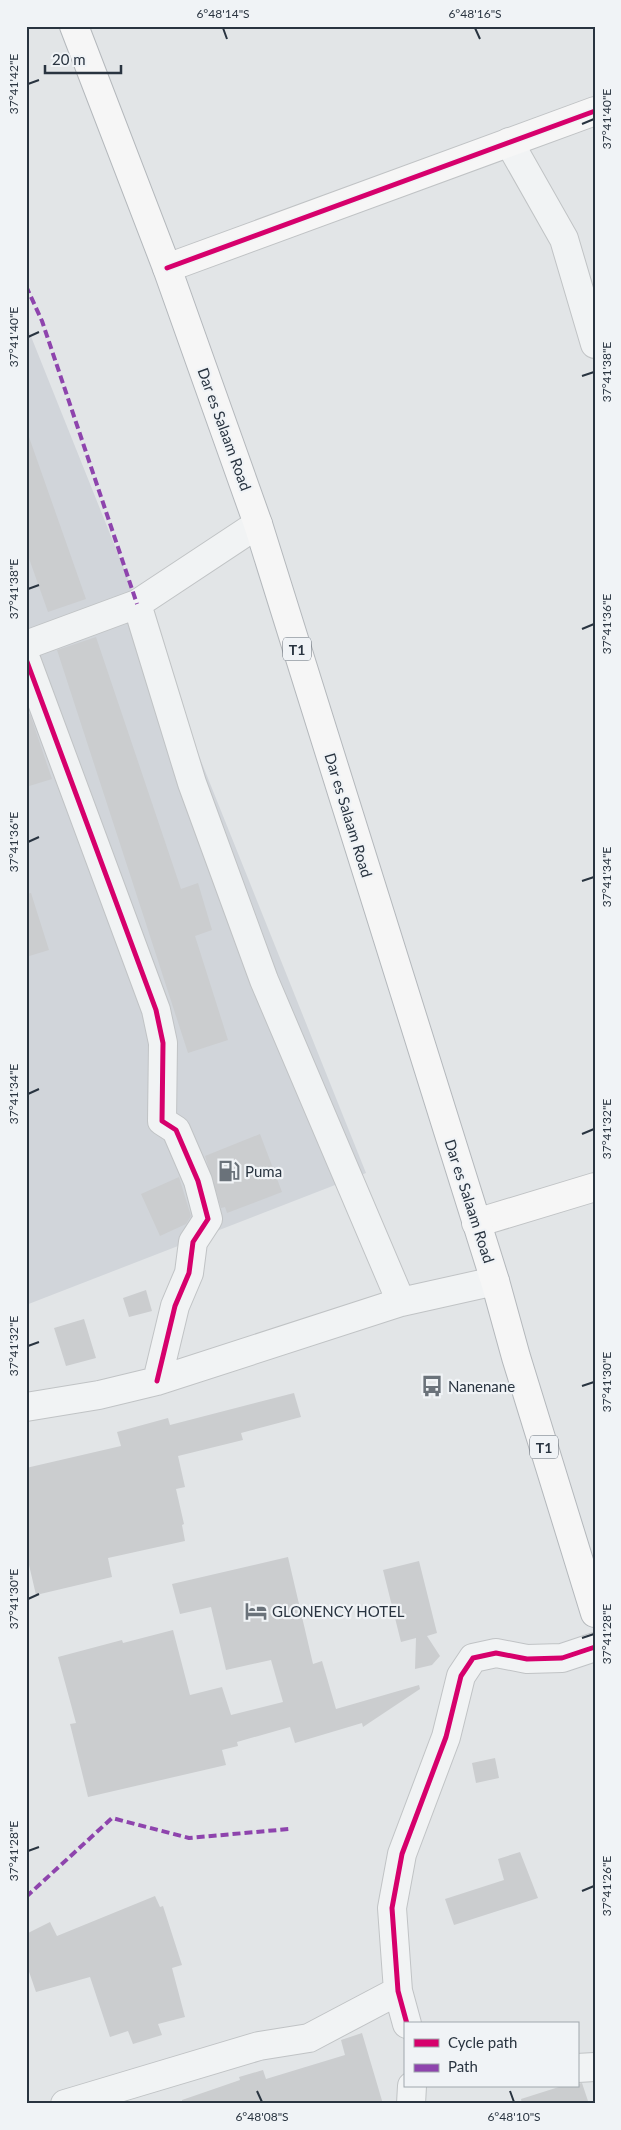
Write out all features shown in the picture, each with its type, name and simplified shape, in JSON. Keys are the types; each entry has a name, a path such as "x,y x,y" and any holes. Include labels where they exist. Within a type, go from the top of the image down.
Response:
{"main road":[{"name":"Dar es Salaam Road","path":"74,26 167,268 258,524 495,1281 516,1357 595,1613"},
{"path":"167,268 595,111"},
{"path":"476,1223 595,1188"}],"street":[{"path":"509,142 564,238 595,344"},
{"path":"26,646 137,604 258,524"},
{"path":"137,604 192,783 264,980 401,1302"},
{"path":"26,659 156,1010 163,1043 162,1121 176,1130 198,1181 208,1218 194,1242 188,1273 175,1306 157,1381"},
{"path":"26,1407 157,1381 401,1302 495,1281"},
{"path":"406,2022 398,1991 392,1908 402,1854 446,1736 461,1676 473,1658 496,1653 527,1659 562,1658 595,1648"},
{"path":"65,2104 260,2046 308,2038 398,1991"},
{"path":"578,2068 595,2067"},
{"path":"411,2104 412,2088"}],"shaded area":[{"path":"26,324 366,1173 26,1305"}],"building":[{"path":"29,437 86,599 48,612 26,550 26,438"},
{"path":"96,637 181,889 198,883 212,930 195,936 228,1040 188,1053 57,650"},
{"path":"26,714 30,714 52,779 26,787"},
{"path":"31,893 49,950 26,957 26,894"},
{"path":"260,1134 282,1192 227,1213 225,1207 221,1208 205,1156"},
{"path":"179,1177 191,1216 186,1224 160,1236 141,1194"},
{"path":"146,1290 152,1311 129,1317 123,1298"},
{"path":"84,1319 96,1358 66,1366 54,1328"},
{"path":"294,1393 301,1417 241,1433 243,1440 178,1456 185,1487 176,1489 184,1524 182,1525 185,1541 108,1558 112,1577 36,1595 26,1552 26,1468 121,1446 117,1432 168,1418 170,1425"},
{"path":"288,1557 313,1664 322,1661 336,1709 419,1685 420,1689 363,1727 362,1723 295,1743 290,1727 237,1742 238,1746 222,1750 226,1765 88,1797 70,1724 76,1723 58,1657 122,1640 123,1643 173,1630 190,1695 222,1687 231,1715 283,1702 271,1660 226,1670 211,1607 180,1614 172,1584"},
{"path":"419,1561 437,1633 427,1636 440,1656 432,1665 415,1669 416,1638 401,1642 383,1570"},
{"path":"495,1758 499,1778 476,1783 472,1763"},
{"path":"520,1852 538,1898 454,1925 445,1899 504,1880 498,1859"},
{"path":"155,1896 160,1907 163,1906 182,1965 172,1968 185,2017 158,2024 162,2035 133,2044 128,2031 110,2037 90,1977 36,1992 26,1963 26,1934 50,1922 57,1936"},
{"path":"362,2033 383,2104 182,2104 182,2100 240,2080 239,2077 263,2070 266,2079 345,2055 341,2040"},
{"path":"582,2083 589,2104 522,2104 521,2099 556,2088 578,2088 578,2084"}],"marked path":[{"path":"26,286 42,321 137,604"},
{"path":"26,1897 112,1818 189,1838 289,1829"}],"cycle path":[{"path":"167,268 595,111"},
{"path":"26,659 156,1010 163,1043 162,1121 176,1130 198,1181 208,1219 193,1242 189,1273 175,1306 157,1381"},
{"path":"406,2022 398,1991 392,1908 402,1854 446,1737 461,1676 473,1658 496,1653 527,1659 562,1658 595,1647"}],"place":[{"name":"Puma","path":"229,1171"},
{"name":"Nanenane","path":"432,1386"},
{"name":"GLONENCY HOTEL","path":"256,1611"}]}
